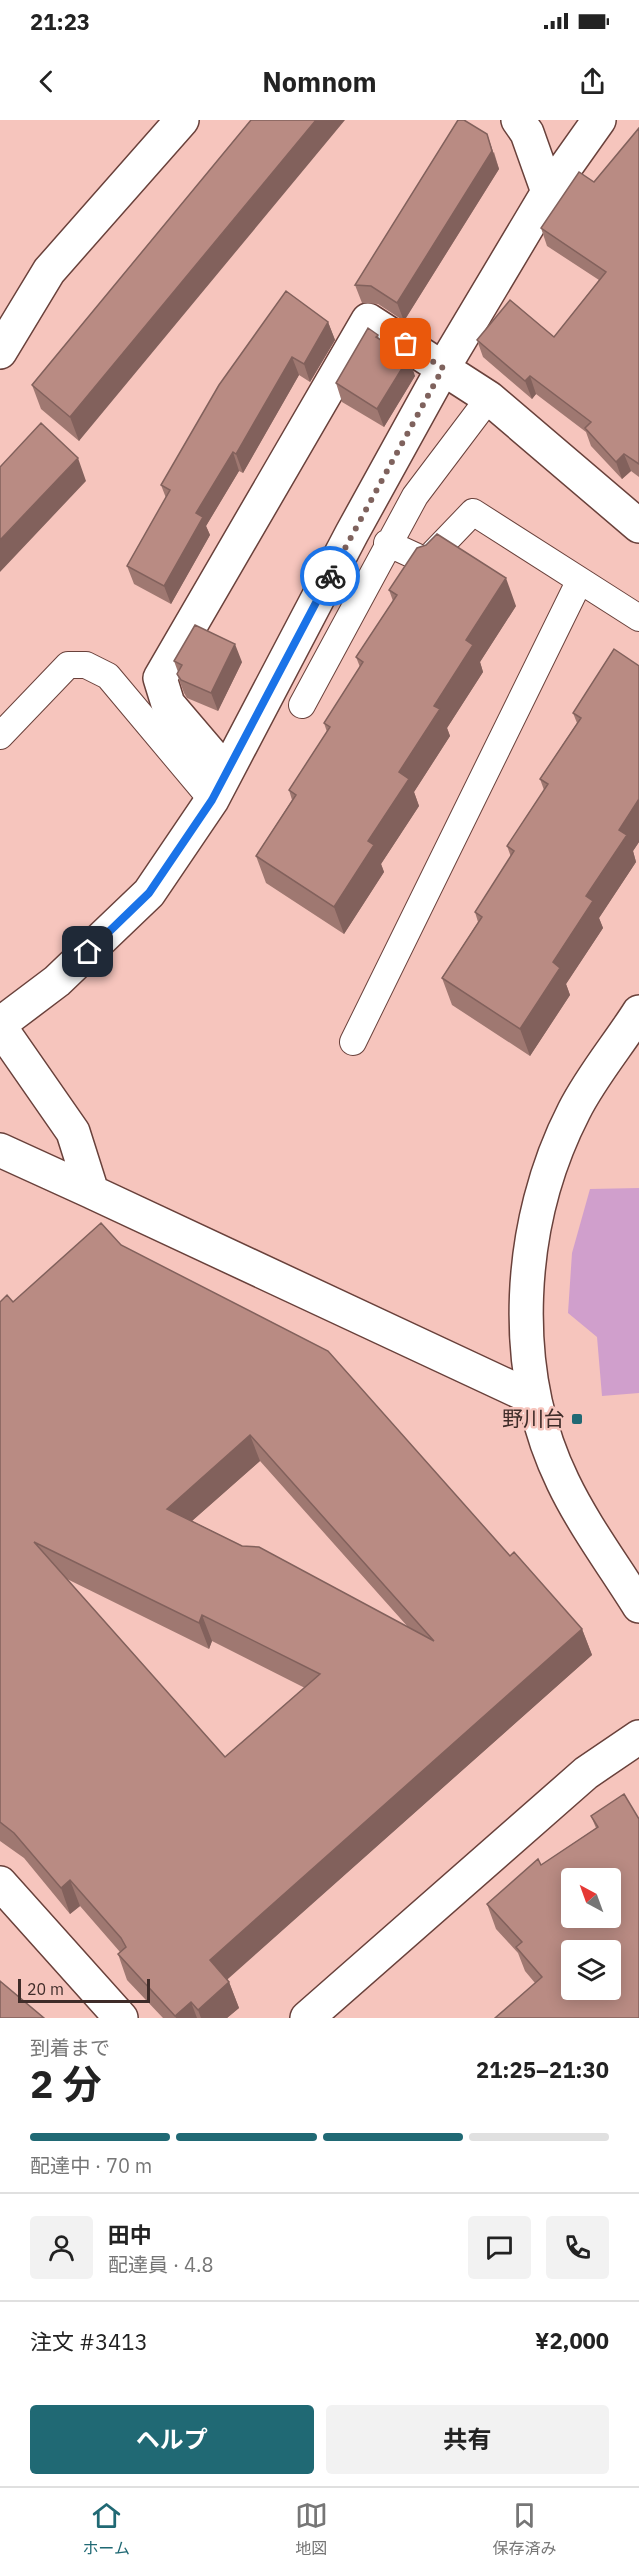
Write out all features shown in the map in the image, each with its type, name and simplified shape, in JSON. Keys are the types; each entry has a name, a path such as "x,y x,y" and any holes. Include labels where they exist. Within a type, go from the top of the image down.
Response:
{"street":[{"path":"0,352 49,271 182,120"},
{"path":"518,120 527,133 548,192"},
{"path":"92,1192 72,1132 0,1026 57,981 149,893 219,786 352,532 443,368 548,192 599,120"},
{"path":"219,786 168,704 160,678 368,320 489,398 639,525"},
{"path":"639,1012 574,1110 547,1175 534,1228 527,1309 533,1398 563,1482 639,1606"},
{"path":"0,1150 533,1398"},
{"path":"308,2018 586,1773 639,1737"},
{"path":"0,1883 121,2018"}],"lane":[{"path":"302,705 387,543 415,496 489,398"},
{"path":"387,543 426,561 473,512 579,582 639,618"},
{"path":"353,1042 579,582"},
{"path":"0,736 68,665 86,665 108,676 219,786"}],"shaded area":[{"path":"639,1188 639,1393 602,1396 597,1337 568,1313 572,1253 590,1189"}],"building":[{"path":"251,120 316,120 70,417 32,385"},
{"path":"458,120 464,120 487,134 492,151 397,303 371,286 355,285"},
{"path":"639,128 639,464 624,454 616,462 585,428 591,422 530,376 525,381 477,340 510,300 554,337 606,272 541,228 579,172 594,182"},
{"path":"286,291 328,322 304,364 292,357 236,454 233,452 196,513 203,517 164,586 127,566 170,490 161,485 219,385"},
{"path":"368,328 378,335 376,337 409,357 377,409 336,383"},
{"path":"41,423 78,458 0,540 0,467"},
{"path":"437,534 506,578 466,640 473,645 434,706 440,709 399,772 409,779 368,841 374,845 334,907 256,856 296,795 289,790 330,727 324,723 363,662 356,657 397,595 389,590 417,548 426,545"},
{"path":"195,625 235,644 211,693 181,680 177,674 182,665 174,661"},
{"path":"614,649 639,666 639,799 619,830 627,835 586,896 593,901 553,962 560,968 520,1029 442,978 482,917 475,912 514,851 507,846 548,784 540,779 581,718 573,713"},
{"path":"101,1223 121,1245 328,1351 510,1556 514,1552 582,1629 210,1960 229,1982 198,2010 191,2002 175,2016 118,1954 126,1947 121,1938 70,1880 61,1888 14,1833 0,1822 0,1302 7,1295 13,1302","holes":["250,1435 434,1641 259,1547 242,1546 167,1509","34,1542 199,1623 202,1615 320,1674 225,1757"]},
{"path":"624,1794 639,1819 639,2018 495,2018 542,1977 516,1947 522,1942 487,1904 538,1859 541,1865 598,1827 591,1816"},
{"path":"0,1981 44,2018 0,2018"}],"way so far":[{"path":"330,576 443,368 406,344"}],"place":[{"name":"野川台","path":"577,1419"}],"route":[{"path":"88,952 149,893 212,800 330,576"}]}
